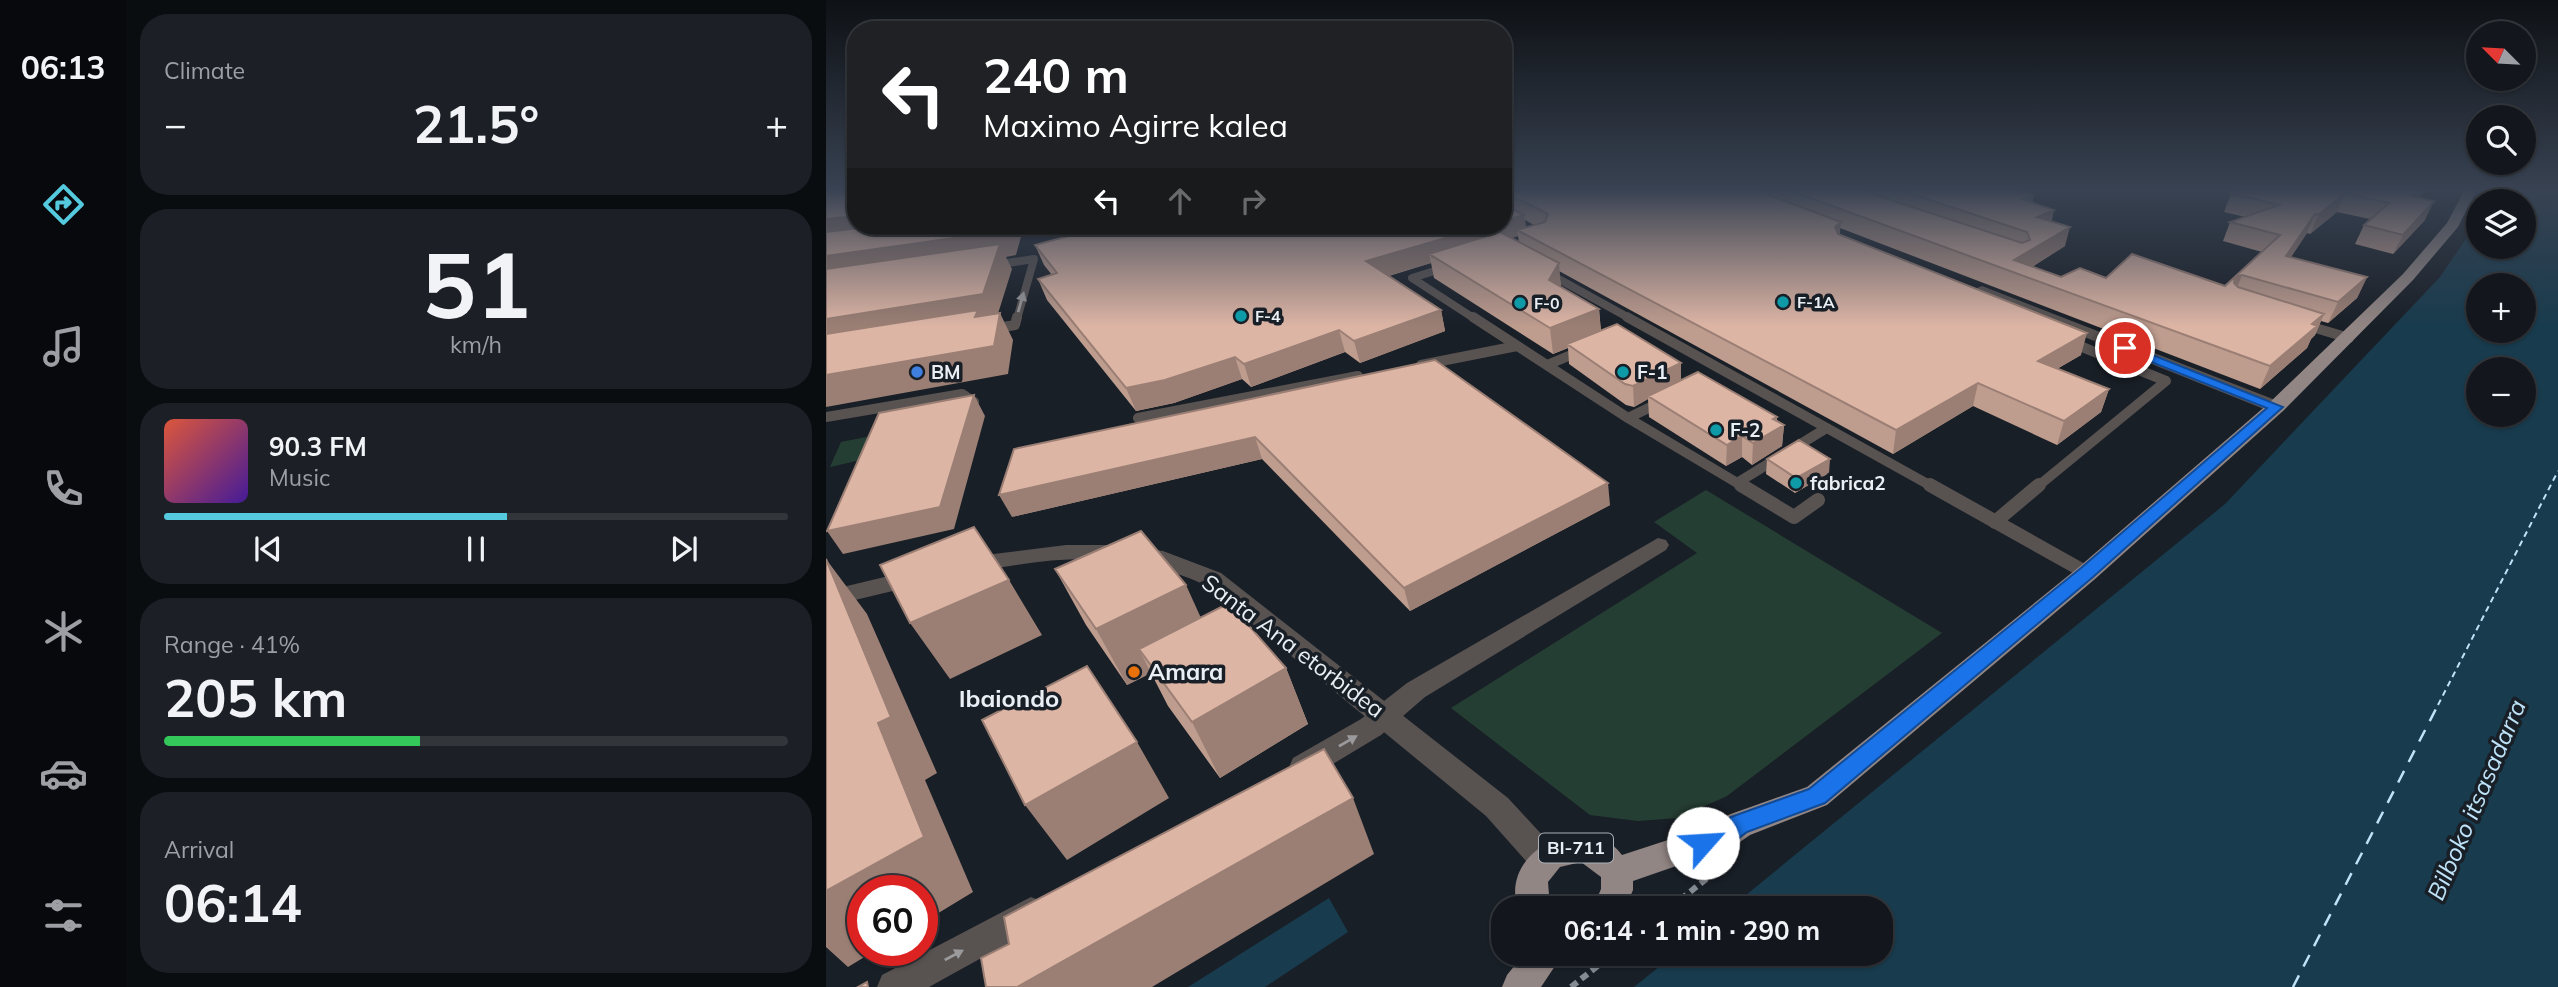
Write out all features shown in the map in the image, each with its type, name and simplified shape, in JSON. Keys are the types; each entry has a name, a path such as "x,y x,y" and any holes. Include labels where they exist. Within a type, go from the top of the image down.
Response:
{"main road":[{"name":"BI-711","path":"1615,872 1723,836 1739,824 1817,796 2087,573 2276,407 2408,277 2444,235"},
{"name":"BI-711","path":"1531,896 1531,881 1545,860 1557,852 1586,848 1599,852 1615,872 1615,896"},
{"path":"1519,987 1536,966"}],"street":[{"path":"1967,285 2276,407"},
{"path":"1275,782 1371,727 1416,690 1658,545"},
{"name":"Santa Ana etorbidea","path":"826,599 944,571 1056,552 1163,559 1213,579 1497,807 1545,860"},
{"path":"894,987 1051,902"}],"lane":[{"path":"974,332 1015,325 1034,259 982,267"},
{"path":"1464,261 1412,278 1628,418 1794,517 1818,500"},
{"path":"1538,268 2087,573"},
{"path":"2297,322 2348,338"},
{"path":"1630,331 1642,326"},
{"path":"1995,522 2166,381 2053,335"},
{"path":"1409,367 1517,346"},
{"path":"1547,365 1594,346"},
{"path":"1711,378 1723,372"},
{"path":"1138,418 1368,375"},
{"path":"826,418 962,394 974,402"},
{"path":"1628,418 1675,395"},
{"path":"1737,483 1825,429"}],"path":[{"path":"1685,896 1740,852 1739,824"},
{"path":"1571,987 1597,966"}],"green space":[{"path":"871,436 861,460 830,467 841,442"},
{"path":"1706,490 1942,633 1727,796 1678,818 1638,821 1590,815 1451,708 1697,553 1654,522"}],"water":[{"name":"Bilboko itsasadarra","path":"2536,235 2558,235 2558,987 1634,987 1660,966 1893,966 1893,896 1745,896 2225,504 2440,277 2466,239 2466,259 2536,259"},
{"path":"1329,898 1348,932 1265,987 1188,987"}],"building":[{"path":"826,235 975,235 826,256"},
{"name":"F-4","path":"1072,235 1456,235 1366,261 1441,310 1354,341 1339,330 1244,364 1235,357 1165,380 1126,388 1038,279 1057,273 1035,245"},
{"path":"1490,235 1506,235 1559,263 1549,280 1599,309 1550,328 1429,254"},
{"name":"F-1A","path":"1527,235 1841,235 2087,333 2038,361 2109,389 2064,421 1978,383 1896,430"},
{"path":"1912,235 1998,235 2022,243 2030,240 2028,235 2056,235 2014,260 2061,277 2080,268 2106,278 2132,254 2225,286 2280,235 2300,235 2286,256 2367,277 2338,302 2242,275 2235,277 2234,283 2238,287 2324,314 2312,324 2317,326 2270,366"},
{"path":"1000,244 983,294 826,319 826,269"},
{"path":"978,310 975,317 1000,313 994,346 826,375 826,334"},
{"path":"1617,324 1681,363 1633,386 1625,384 1567,344"},
{"path":"1435,360 1608,483 1404,588 1255,437 999,495 1014,449"},
{"path":"1698,372 1777,417 1773,419 1784,425 1753,443 1742,436 1727,445 1648,396"},
{"path":"974,395 940,507 827,531 879,413"},
{"path":"1799,440 1830,459 1796,478 1767,459"},
{"path":"974,527 1009,580 910,623 880,565"},
{"path":"1141,531 1186,585 1096,629 1055,569"},
{"path":"826,559 891,717 878,723 924,837 855,875 847,875 847,879 826,891"},
{"path":"1229,603 1286,668 1192,722 1139,649"},
{"path":"1087,666 1137,742 1025,805 982,720"},
{"path":"1324,749 1353,798 1017,987 986,987 981,958 1009,944 1004,917"}],"ferry route":[{"path":"2438,705 2558,471"},
{"path":"2293,987 2439,703"}],"place":[{"name":"F-1A","path":"1783,302"},
{"name":"F-0","path":"1520,303"},
{"name":"F-4","path":"1241,316"},
{"name":"BM","path":"917,372"},
{"name":"F-1","path":"1623,372"},
{"name":"F-2","path":"1716,430"},
{"name":"fabrica2","path":"1796,483"},
{"name":"Amara","path":"1134,672"}],"district":[{"name":"Ibaiondo","path":"1009,699"}],"route":[{"path":"1703,843 1723,836 1739,824 1817,796 2087,573 2276,407 2125,348"}]}
